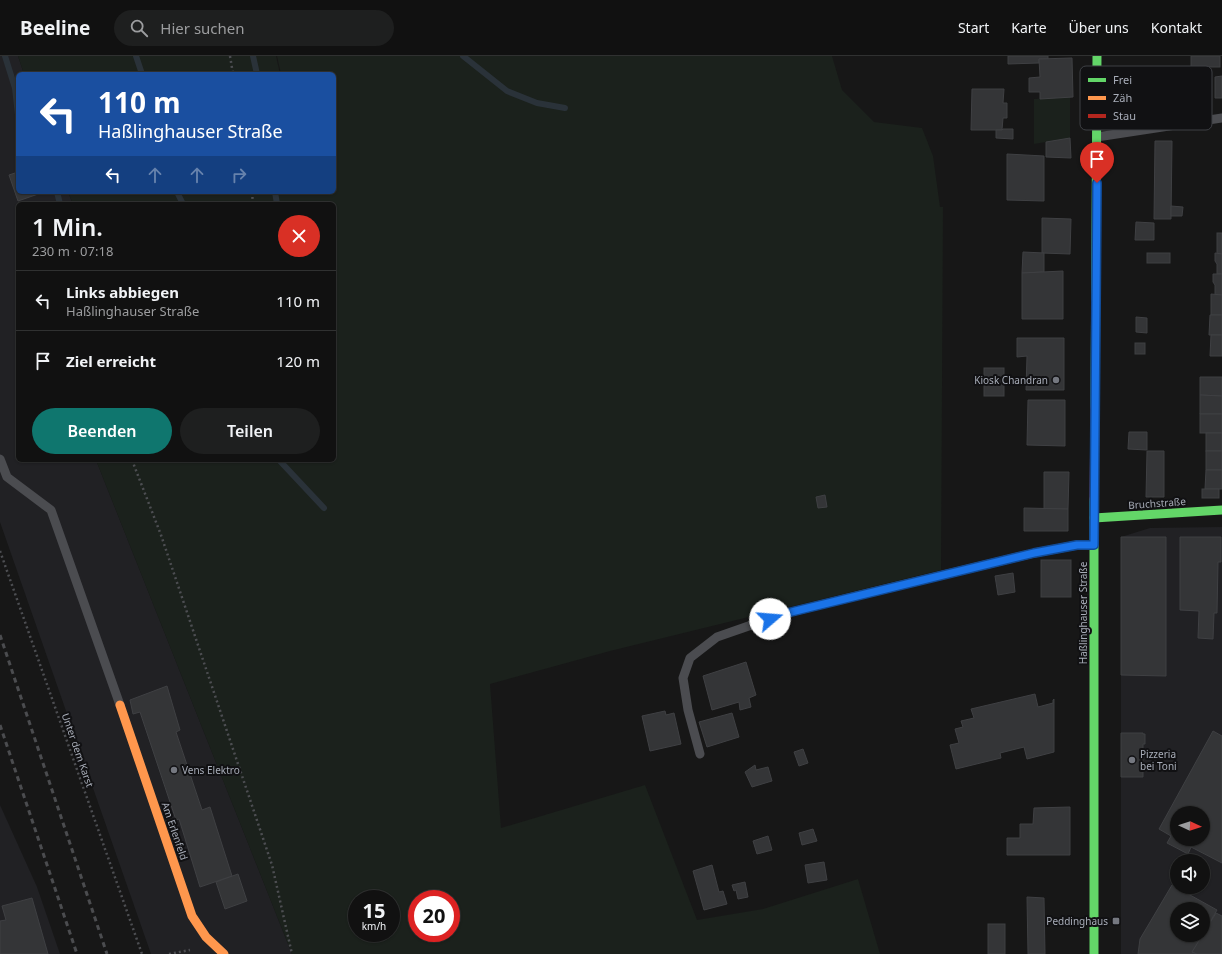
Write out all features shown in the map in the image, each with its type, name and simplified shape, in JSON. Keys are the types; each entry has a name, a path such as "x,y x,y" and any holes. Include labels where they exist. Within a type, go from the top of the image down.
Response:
{"main road":[{"name":"Haßlinghauser Straße","path":"1094,954 1094,518 1097,130"},
{"name":"Bruchstraße","path":"1094,518 1222,510"},
{"name":"Am Erlenfeld","path":"120,705 192,916 200,930 213,945 224,954"}],"lane":[{"path":"1212,120 1222,118"},
{"path":"1097,137 1143,130"},
{"path":"0,459 7,477 51,510 120,705"},
{"path":"700,754 688,710 683,678 690,658 717,637 783,614 1034,553 1077,545 1094,545"}],"path":[{"path":"230,56 233,72"},
{"path":"133,462 161,535 272,864 292,954"},
{"name":"Unter dem Karst","path":"0,550 142,954"}],"shaded area":[{"path":"0,56 18,56 23,72 16,72 16,194 69,194 72,202 16,202 16,462 97,462 292,954 151,954 0,522"},
{"path":"18,56 276,56 280,72 23,72"},
{"path":"277,56 832,56 842,90 874,122 922,128 933,156 940,207 943,207 941,570 610,651 490,684 501,828 645,785 697,920 763,909 858,879 880,954 292,954 97,462 336,462 336,202 72,202 69,194 336,194 336,72 281,72"},
{"path":"1070,97 1070,138 1034,144 1034,99"},
{"path":"1222,527 1222,954 1121,954 1121,537 1150,528"},
{"path":"0,805 37,887 60,954 0,954"}],"building":[{"path":"1008,56 1048,56 1048,59 1039,59 1039,63 1008,64"},
{"path":"1191,56 1220,56 1220,67 1191,66"},
{"path":"1072,58 1073,97 1040,99 1040,92 1029,92 1029,78 1040,77 1039,59"},
{"path":"1222,76 1222,98 1215,98 1215,77"},
{"path":"972,89 1004,89 1003,103 1007,103 1007,118 1003,118 1002,130 971,130"},
{"path":"1013,129 1013,139 996,138 996,130"},
{"path":"1070,138 1071,158 1046,157 1046,142"},
{"path":"1155,141 1172,141 1171,219 1154,219"},
{"path":"1007,154 1044,156 1044,201 1007,200"},
{"path":"16,173 16,194 38,194 18,201 9,175"},
{"path":"1171,206 1183,207 1182,216 1171,216"},
{"path":"1042,218 1071,219 1070,254 1042,253"},
{"path":"1136,222 1154,223 1154,240 1135,240"},
{"path":"1217,233 1222,233 1222,254 1217,254"},
{"path":"1023,252 1044,253 1044,272 1022,273"},
{"path":"1147,253 1170,253 1170,263 1147,263"},
{"path":"1215,253 1222,254 1222,274 1217,274"},
{"path":"1063,271 1063,319 1022,319 1022,273"},
{"path":"1213,274 1222,274 1222,295 1215,295"},
{"path":"1211,294 1222,295 1222,315 1211,315"},
{"path":"1210,315 1222,315 1222,335 1209,335"},
{"path":"1136,317 1147,318 1147,333 1136,332"},
{"path":"1211,335 1222,335 1222,356 1210,356"},
{"path":"1017,338 1064,338 1064,390 1026,390 1027,356 1017,357"},
{"path":"1135,343 1145,343 1145,354 1135,354"},
{"path":"984,368 1004,368 1004,396 984,396"},
{"path":"1200,377 1222,377 1222,396 1200,395"},
{"path":"1200,395 1222,396 1222,414 1200,414"},
{"path":"1028,400 1065,400 1065,446 1027,445"},
{"path":"1200,414 1222,414 1222,433 1200,433"},
{"path":"1129,432 1147,432 1147,450 1128,449"},
{"path":"1206,433 1222,433 1222,451 1206,451"},
{"path":"1147,451 1164,451 1164,497 1146,497"},
{"path":"1206,451 1222,451 1222,470 1206,470"},
{"path":"1206,470 1222,470 1222,489 1205,489"},
{"path":"1044,472 1069,472 1068,509 1044,509"},
{"path":"1202,489 1219,489 1219,498 1202,498"},
{"path":"825,495 827,507 818,508 816,497"},
{"path":"1024,508 1068,509 1068,531 1024,531"},
{"path":"1121,537 1166,537 1166,676 1121,675"},
{"path":"1180,537 1221,537 1221,562 1218,562 1217,613 1214,613 1213,639 1198,638 1199,611 1180,610"},
{"path":"1041,560 1071,560 1071,597 1041,597"},
{"path":"1013,573 1015,592 998,595 995,576"},
{"path":"746,662 756,695 749,698 751,707 740,710 739,702 712,710 703,676"},
{"name":"Vens Elektro","path":"167,686 180,730 176,732 202,810 210,807 232,876 200,887 179,819 176,820 140,712 133,714 130,700"},
{"path":"1035,694 1038,707 1053,703 1054,699 1054,752 1027,759 1024,747 1000,753 1001,758 956,769 950,745 959,743 955,729 963,727 961,721 974,718 971,709"},
{"path":"665,711 666,715 674,713 681,744 650,751 642,716"},
{"path":"732,713 739,737 707,747 699,722"},
{"path":"1213,731 1222,736 1222,863 1210,857 1210,854 1205,854 1191,847 1188,854 1173,846 1210,846 1210,806 1172,806"},
{"name":"Pizzeria bei Toni","path":"1121,733 1145,734 1145,744 1143,744 1143,777 1121,777"},
{"path":"803,749 808,763 799,766 794,752"},
{"path":"755,765 756,770 768,767 772,781 752,787 745,772"},
{"path":"1070,807 1070,855 1007,855 1007,838 1020,838 1020,824 1033,824 1034,808"},
{"path":"1170,809 1170,835 1159,829"},
{"path":"813,829 817,841 802,845 799,833"},
{"path":"768,836 772,850 757,854 753,841"},
{"path":"1170,838 1170,845 1167,843"},
{"path":"824,862 827,880 808,883 805,865"},
{"path":"712,865 719,892 723,891 727,904 704,910 693,871"},
{"path":"238,874 247,901 225,909 216,882"},
{"path":"745,882 748,897 738,899 736,890 734,891 732,885"},
{"path":"1170,888 1170,894 1188,894 1203,902 1170,902 1170,942 1198,942 1192,952 1197,954 1138,954 1140,939"},
{"path":"1027,897 1044,898 1045,954 1028,954"},
{"path":"32,898 48,954 0,954 0,921 6,920 2,906"},
{"path":"1210,906 1217,910 1210,922"},
{"path":"1216,913 1222,916 1222,954 1197,954 1192,952 1198,942 1210,942 1210,923"},
{"path":"988,924 1005,924 1005,954 988,954"}],"waterway":[{"path":"5,56 15,88 16,97"},
{"path":"136,56 141,72"},
{"path":"253,56 257,72"},
{"path":"463,56 507,91 537,103 565,108"},
{"path":"58,194 60,202"},
{"path":"178,194 182,202"},
{"path":"275,194 277,202"},
{"path":"281,462 324,508"}],"railway":[{"path":"0,635 107,954"},
{"path":"0,725 77,954"}],"traffic: fast":[{"path":"1097,56 1097,66"},
{"path":"1095,407 1097,130"},
{"path":"1094,499 1094,954"},
{"path":"1094,518 1222,510"}],"traffic: slow":[{"path":"120,705 192,916 206,937 224,954"}],"traffic: jam":[{"path":"1094,499 1095,407"}],"place":[{"name":"Kiosk Chandran","path":"1056,380"},
{"name":"Pizzeria bei Toni","path":"1132,760"},
{"name":"Vens Elektro","path":"174,770"},
{"name":"Peddinghaus","path":"1116,921"}],"route":[{"path":"770,619 783,614 1034,553 1077,545 1094,545 1097,183"}]}
